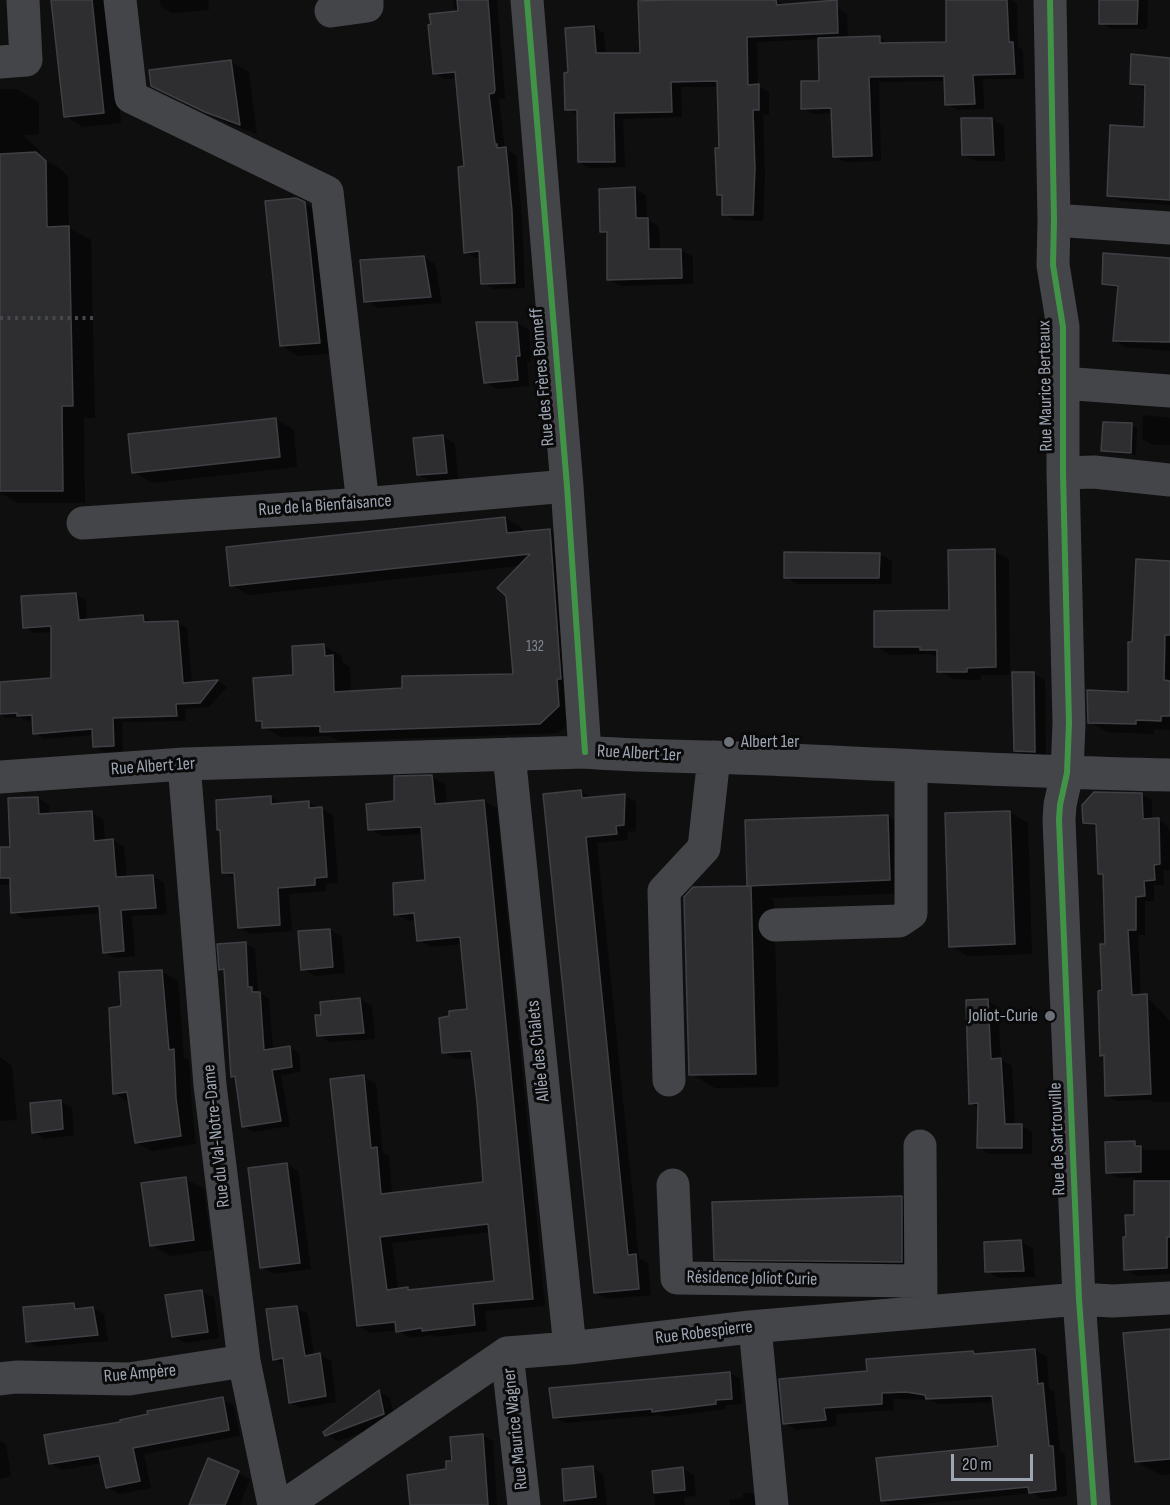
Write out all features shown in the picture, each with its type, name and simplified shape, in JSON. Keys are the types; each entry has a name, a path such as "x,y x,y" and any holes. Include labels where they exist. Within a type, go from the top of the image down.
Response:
{"street":[{"path":"0,62 26,60 22,0"},
{"path":"120,0 131,97 327,192 363,504"},
{"path":"331,11 367,6 367,0"},
{"name":"Rue des Frères Bonneff","path":"527,0 567,486 585,752"},
{"name":"Rue Maurice Berteaux","path":"1050,0 1053,265 1063,327 1062,473 1069,723 1067,773"},
{"path":"1054,220 1170,228"},
{"path":"1062,383 1170,391"},
{"path":"1062,473 1094,472 1170,480"},
{"name":"Rue de la Bienfaisance","path":"82,523 363,504 567,486"},
{"name":"Rue Albert 1er","path":"0,777 184,764 585,752 1067,773 1170,775"},
{"name":"Allée des Châlets","path":"509,754 570,1348"},
{"path":"669,1080 664,891 704,848 714,757"},
{"name":"Rue du Val-Notre-Dame","path":"184,764 210,1085 244,1361 274,1505"},
{"path":"775,925 899,921 911,913 911,766"},
{"name":"Rue de Sartrouville","path":"1067,773 1059,820 1079,1299 1094,1505"},
{"path":"920,1146 921,1297"},
{"name":"Résidence Joliot Curie","path":"673,1185 677,1278 921,1297"},
{"name":"Rue Robespierre","path":"285,1505 507,1353 755,1327 921,1297 1112,1301 1170,1298"},
{"path":"755,1327 772,1505"},
{"name":"Rue Maurice Wagner","path":"507,1353 524,1505"},
{"name":"Rue Ampère","path":"0,1379 16,1377 129,1379 244,1361"}],"path":[{"path":"0,318 95,318"}],"building":[{"path":"51,0 92,0 104,113 64,117"},
{"path":"457,0 488,0 495,90 494,93 489,94 495,144 497,148 506,147 515,283 481,284 479,251 464,253 458,167 464,166 455,72 433,74 428,25 431,24 429,14 458,11"},
{"path":"776,0 777,5 837,0 838,33 747,37 748,85 759,84 759,110 753,110 755,169 753,215 722,215 722,195 717,195 715,148 719,148 717,81 671,82 672,112 614,113 615,162 578,162 577,110 565,110 564,73 568,72 565,28 594,26 596,53 640,53 638,1"},
{"path":"946,0 1007,0 1009,42 1013,42 1015,74 973,75 975,104 945,105 944,76 869,77 872,156 833,157 831,108 801,109 801,81 819,81 818,38 880,36 880,43 946,42"},
{"path":"1099,0 1138,0 1137,24 1099,24"},
{"path":"1131,54 1170,58 1170,200 1107,196 1110,125 1144,127 1145,85 1130,84"},
{"path":"231,60 240,125 205,112 151,86 149,70"},
{"path":"961,118 992,118 994,155 962,155"},
{"path":"36,152 46,161 47,227 69,226 73,406 62,406 63,491 0,491 0,154"},
{"path":"635,187 636,218 648,218 649,249 681,249 682,278 607,280 607,232 600,232 599,189"},
{"path":"296,198 305,202 320,343 280,346 265,201"},
{"path":"1103,253 1170,258 1170,342 1113,341 1118,286 1102,284"},
{"path":"424,256 431,297 364,302 360,260"},
{"path":"476,322 517,322 520,356 516,356 518,380 484,383"},
{"path":"276,418 280,457 132,473 128,434"},
{"path":"1103,422 1132,423 1131,453 1101,451"},
{"path":"443,435 447,473 417,475 413,438"},
{"path":"505,517 507,533 550,529 561,679 557,679 559,706 540,724 320,732 320,726 262,728 262,721 256,721 253,678 293,675 292,646 324,644 325,656 333,655 334,692 402,688 402,676 513,674 506,596 497,588 530,554 230,586 226,547"},
{"path":"995,549 996,667 967,668 967,672 937,672 937,650 920,650 920,647 874,647 874,611 949,610 948,550"},
{"path":"784,552 880,553 879,578 784,578"},
{"path":"1136,559 1170,561 1170,635 1165,635 1164,680 1170,681 1170,716 1161,716 1161,721 1136,720 1136,724 1088,723 1087,690 1128,692 1128,642 1132,642"},
{"path":"76,593 79,620 143,615 144,622 178,621 183,683 218,680 200,703 176,704 177,716 113,718 114,746 93,747 92,729 33,734 32,715 0,714 0,682 51,678 51,626 23,628 21,596"},
{"path":"1012,672 1034,672 1035,752 1014,751"},
{"path":"432,775 435,804 484,800 533,1299 473,1304 475,1325 396,1332 395,1322 357,1326 330,1079 364,1075 371,1148 377,1147 381,1194 483,1182 471,1051 442,1053 439,1018 449,1016 449,1011 467,1009 460,937 417,941 414,913 394,915 393,883 425,880 421,827 368,830 366,804 394,801 394,776","holes":["488,1224 494,1281 387,1290 380,1237"]},
{"path":"581,790 582,798 625,794 624,825 616,826 617,834 586,837 628,1255 636,1254 639,1289 594,1293 543,794"},
{"path":"1094,792 1142,793 1143,819 1159,818 1160,864 1154,865 1155,880 1144,881 1145,896 1136,897 1136,930 1128,930 1132,995 1147,994 1151,1094 1105,1096 1104,1055 1100,1056 1098,991 1102,990 1100,944 1105,944 1103,874 1098,874 1096,824 1083,823 1082,805"},
{"path":"271,796 271,804 309,801 309,808 322,807 327,877 315,878 315,885 278,888 280,925 238,928 234,873 222,873 216,800"},
{"path":"38,797 39,814 92,811 94,841 113,839 116,877 153,875 156,908 121,910 124,951 103,953 99,906 11,913 10,878 0,878 0,847 10,847 8,798"},
{"path":"1010,811 1015,944 949,947 945,813"},
{"path":"888,815 890,880 747,886 745,820"},
{"path":"751,886 756,1074 689,1075 684,897 693,887"},
{"path":"330,929 333,967 301,970 298,931"},
{"path":"246,942 248,987 252,987 252,992 260,992 264,1050 290,1046 292,1067 272,1070 281,1121 242,1127 235,1076 231,1077 224,969 219,970 217,944"},
{"path":"162,970 169,1050 174,1049 176,1098 181,1136 135,1143 127,1092 113,1094 109,1008 121,1006 119,972"},
{"path":"360,998 364,1033 317,1036 315,1015 321,1015 320,1002"},
{"path":"988,999 991,1059 1001,1058 1005,1124 1022,1124 1022,1148 977,1148 978,1103 969,1104 966,1000"},
{"path":"61,1100 63,1129 32,1133 30,1103"},
{"path":"1135,1141 1135,1146 1141,1146 1141,1172 1106,1173 1105,1142"},
{"path":"287,1163 300,1263 260,1268 248,1168"},
{"path":"186,1177 194,1240 150,1246 141,1183"},
{"path":"1134,1181 1170,1181 1170,1237 1167,1237 1167,1268 1124,1270 1125,1215 1134,1215"},
{"path":"902,1196 902,1262 714,1260 712,1202"},
{"path":"1021,1240 1024,1271 985,1272 984,1242"},
{"path":"202,1290 208,1332 172,1337 165,1295"},
{"path":"74,1303 75,1309 93,1307 98,1335 26,1342 23,1307"},
{"path":"297,1306 305,1356 320,1353 326,1396 289,1403 283,1358 273,1360 266,1309"},
{"path":"1170,1329 1170,1459 1135,1462 1123,1333"},
{"path":"1035,1349 1038,1384 1043,1383 1049,1446 1053,1446 1056,1490 1029,1493 1028,1487 881,1501 876,1458 998,1446 992,1396 926,1399 925,1395 906,1392 882,1393 882,1404 824,1408 826,1420 783,1424 779,1379 867,1371 866,1359"},
{"path":"730,1372 732,1399 716,1400 716,1404 652,1412 652,1409 553,1418 549,1388"},
{"path":"379,1390 384,1414 325,1436 323,1432"},
{"path":"223,1397 229,1430 133,1448 140,1481 106,1488 99,1456 49,1464 44,1435 120,1422 120,1420 148,1414 147,1411"},
{"path":"483,1434 488,1505 410,1505 407,1475 446,1469 446,1461 452,1461 450,1437"},
{"path":"208,1458 239,1471 225,1505 189,1505"},
{"path":"593,1466 596,1497 564,1501 562,1469"},
{"path":"683,1467 685,1490 654,1493 652,1471"}],"cycle path":[{"path":"527,0 567,486 585,752"},
{"path":"1050,0 1053,265 1063,327 1063,473 1069,723 1067,773 1059,820 1079,1299 1094,1505"}],"place":[{"name":"Albert 1er","path":"729,742"},
{"name":"Joliot-Curie","path":"1050,1016"}]}
